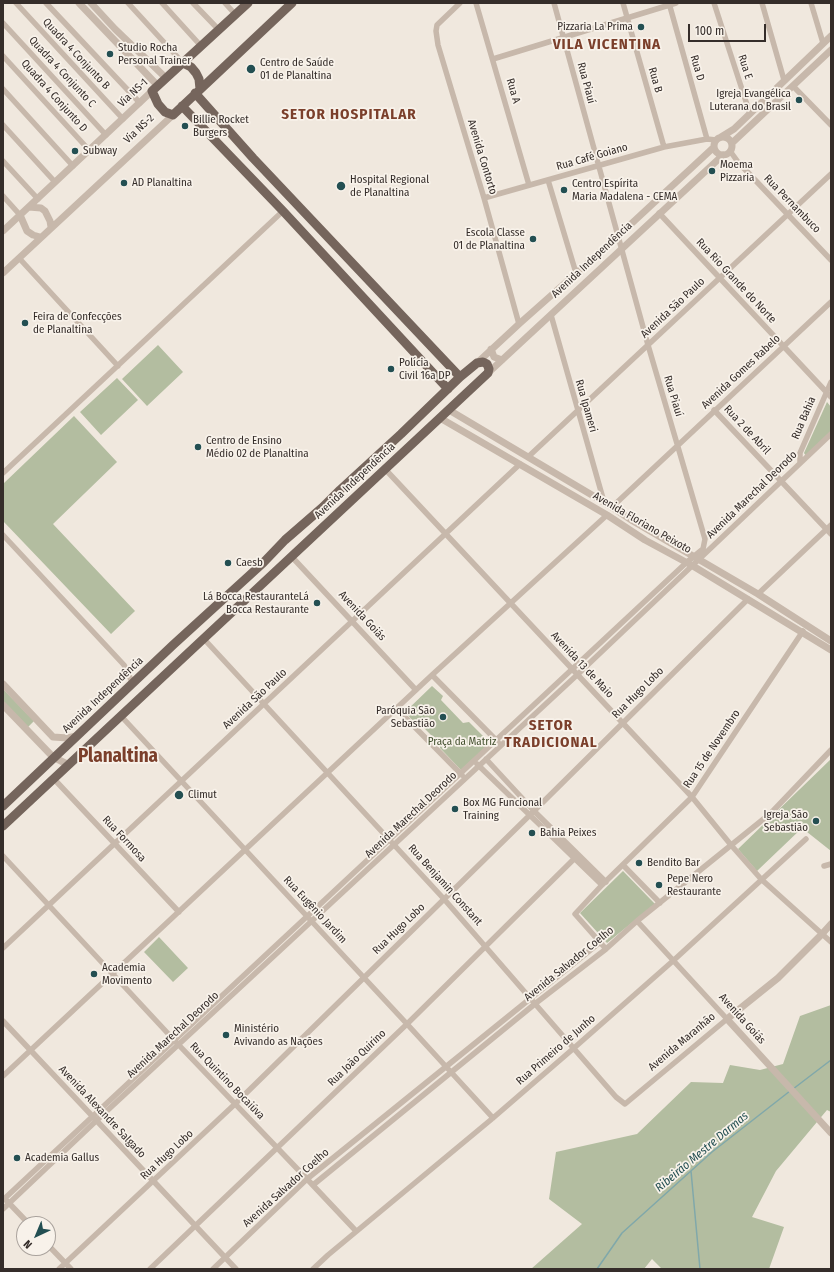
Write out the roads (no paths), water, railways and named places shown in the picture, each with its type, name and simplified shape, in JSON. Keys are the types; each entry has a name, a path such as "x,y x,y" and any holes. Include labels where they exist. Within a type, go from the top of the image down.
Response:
{"main road":[{"name":"Via NS-1","path":"155,89 248,3"},
{"name":"Via NS-2","path":"173,114 292,3"},
{"path":"183,63 191,67 196,73 199,79 198,91 253,158 460,377"},
{"path":"155,89 155,98 163,110 173,114"},
{"path":"182,106 283,211 448,388"},
{"path":"234,160 242,156 253,158"},
{"path":"327,258 331,248 335,245"},
{"path":"373,308 384,297"},
{"path":"397,334 409,323"},
{"path":"432,372 444,361"},
{"path":"478,363 483,362 487,364 489,369 488,373"},
{"name":"Avenida Independência","path":"3,806 133,684 158,658 263,563 291,534 312,518 448,388 478,363"},
{"name":"Avenida Independência","path":"5,822 54,779 488,373"},
{"path":"416,419 418,429 426,430"},
{"path":"401,434 410,437 412,440 412,445"},
{"path":"323,507 323,512 325,515 334,517"},
{"path":"312,518 319,531"},
{"path":"158,658 157,665 161,670 168,673"},
{"path":"150,667 156,672 159,681"}],"street":[{"name":"Quadra 4 Conjunto B","path":"16,3 123,119"},
{"path":"46,3 140,103"},
{"path":"80,3 155,89"},
{"path":"91,3 166,78"},
{"path":"128,3 183,63"},
{"path":"162,3 201,46"},
{"path":"193,3 218,30"},
{"path":"225,3 235,14"},
{"name":"Avenida Contorto","path":"460,3 437,25 436,31 438,45 484,198 519,324"},
{"name":"Rua A","path":"476,3 529,185"},
{"name":"Rua Piauí","path":"554,3 648,345 706,539 703,549"},
{"path":"623,3 628,18"},
{"path":"493,59 676,3"},
{"name":"Rua E","path":"714,3 750,114"},
{"path":"762,3 783,81 793,85 831,125"},
{"path":"811,3 823,43"},
{"name":"Rua D","path":"669,4 706,139"},
{"path":"97,22 102,21 103,16"},
{"name":"Rua B","path":"628,18 664,147"},
{"name":"Quadra 4 Conjunto C","path":"3,23 106,135"},
{"path":"110,36 111,30 116,29"},
{"name":"Avenida Independência","path":"478,363 491,349 618,237 717,141 734,129 831,36"},
{"path":"732,144 730,139 726,137 717,141 719,154 726,154 732,144 831,50"},
{"name":"Quadra 4 Conjunto D","path":"3,56 89,150"},
{"path":"790,75 793,85"},
{"path":"3,89 73,166"},
{"name":"Via NS-1","path":"106,135 155,89"},
{"name":"Via NS-2","path":"3,273 173,114"},
{"path":"3,125 55,182"},
{"name":"Via NS-2","path":"3,230 106,135"},
{"name":"Rua Café Goiano","path":"484,198 664,147 706,139 717,141"},
{"name":"Avenida Independência","path":"488,373 659,213 726,154"},
{"name":"Rua Pernambuco","path":"726,154 738,162 831,260"},
{"path":"3,161 38,199"},
{"name":"Avenida São Paulo","path":"528,457 831,174"},
{"path":"548,180 579,271 585,268 588,270 590,273 589,279"},
{"path":"3,196 20,215 28,231 33,235 40,237"},
{"path":"29,207 40,208 45,211 51,227"},
{"path":"3,473 283,211"},
{"name":"Rua Rio Grande do Norte","path":"659,213 831,397"},
{"path":"19,258 118,366"},
{"path":"550,297 547,303 548,307 552,309 558,308"},
{"name":"Avenida Gomes Rabelo","path":"612,507 831,302"},
{"name":"Rua Ipameri","path":"551,315 604,502"},
{"path":"491,349 494,356 502,360"},
{"name":"Rua Bahia","path":"800,462 800,453 831,382"},
{"name":"Avenida Floriano Peixoto","path":"449,410 604,502 633,522 758,594 831,641"},
{"name":"Rua 2 de Abril","path":"714,410 831,534"},
{"name":"Avenida Floriano Peixoto","path":"440,418 606,515 626,529 690,564 831,650"},
{"path":"482,442 489,433"},
{"name":"Avenida Marechal Deorodo","path":"176,1042 307,916 474,760 782,482 800,462 831,434"},
{"name":"Avenida São Paulo","path":"3,948 520,464"},
{"name":"Avenida 13 de Maio","path":"385,470 692,797 761,880 831,942"},
{"path":"552,483 555,484 559,481 560,478 557,474"},
{"path":"566,492 563,487 564,484 571,482"},
{"path":"3,1076 396,708 606,515"},
{"path":"626,529 634,526 633,522"},
{"path":"758,594 831,525"},
{"path":"645,540 644,534 650,531"},
{"path":"3,535 124,664 133,684"},
{"name":"Avenida Marechal Deorodo","path":"697,558 703,549"},
{"name":"Avenida Goiás","path":"292,557 416,690"},
{"name":"Avenida Marechal Deorodo","path":"4,1198 311,921 479,766 577,675 690,564"},
{"name":"Rua Hugo Lobo","path":"58,1269 235,1104 748,599"},
{"path":"770,612 774,610 774,604"},
{"path":"784,620 784,616 787,612"},
{"name":"Rua 15 de Novembro","path":"599,943 575,914 692,797 803,632"},
{"path":"820,643 824,641 824,636"},
{"name":"Rua Benjamin Constant","path":"204,639 444,899 616,1097"},
{"path":"432,675 501,745"},
{"path":"3,684 53,737 68,738 76,736"},
{"path":"3,705 53,758 69,765"},
{"path":"396,708 466,778"},
{"name":"Rua Eugênio Jardim","path":"121,716 447,1066 493,1118"},
{"path":"28,730 38,721"},
{"name":"Avenida Salvador Coelho","path":"313,1185 451,1072 606,949 637,921 771,813 831,750"},
{"path":"486,759 532,813"},
{"path":"474,760 532,813 604,884"},
{"name":"Rua Formosa","path":"54,779 179,912"},
{"name":"Rua Primeiro de Junho","path":"313,1269 574,1048 674,960 806,838"},
{"name":"Rua Quintino Bocaiúva","path":"3,856 176,1042 308,1179 356,1232"},
{"name":"Rua João Quirino","path":"150,1269 407,1024 576,856"},
{"path":"824,866 831,864"},
{"path":"623,865 660,903"},
{"name":"Avenida Goiás","path":"637,921 831,1133"},
{"name":"Avenida Maranhão","path":"616,1097 625,1104 778,978 831,924"},
{"path":"599,943 606,949"},
{"name":"Avenida Salvador Coelho","path":"213,1269 308,1179 599,943"},
{"name":"Avenida Alexandre Salgado","path":"3,1021 236,1269"},
{"name":"Avenida Marechal Deorodo","path":"3,1209 94,1118"},
{"path":"4,1198 21,1216"},
{"path":"56,1253 71,1269"}],"waterway":[{"name":"Ribeirão Mestre Darmas","path":"793,1089 831,1060"},
{"name":"Ribeirão Mestre Darmas","path":"597,1269 622,1233 712,1152 790,1091"},
{"path":"691,1171 700,1269"}],"place":[{"name":"Pizzaria La Prima","path":"641,27"},
{"name":"Studio Rocha Personal Trainer","path":"110,54"},
{"name":"Centro de Saúde 01 de Planaltina","path":"251,69"},
{"name":"Igreja Evangélica Luterana do Brasil","path":"799,100"},
{"name":"Billie Rocket Burgers","path":"185,126"},
{"name":"Subway","path":"75,151"},
{"name":"Moema Pizzaria","path":"712,171"},
{"name":"AD Planaltina","path":"124,183"},
{"name":"Hospital Regional de Planaltina","path":"341,186"},
{"name":"Centro Espírita Maria Madalena - CEMA","path":"564,190"},
{"name":"Escola Classe 01 de Planaltina","path":"533,239"},
{"name":"Feira de Confecções de Planaltina","path":"25,323"},
{"name":"Polícia Civil 16a DP","path":"391,369"},
{"name":"Centro de Ensino Médio 02 de Planaltina","path":"198,447"},
{"name":"Caesb","path":"228,563"},
{"name":"Lá Bocca RestauranteLá Bocca Restaurante","path":"317,603"},
{"name":"Paróquia São Sebastião","path":"443,717"},
{"name":"Climut","path":"179,795"},
{"name":"Box MG Funcional Training","path":"455,809"},
{"name":"Igreja São Sebastião","path":"816,821"},
{"name":"Bahia Peixes","path":"532,833"},
{"name":"Bendito Bar","path":"639,863"},
{"name":"Pepe Nero Restaurante","path":"659,885"},
{"name":"Academia Movimento","path":"94,974"},
{"name":"Ministério Avivando as Nações","path":"226,1035"},
{"name":"Academia Gallus","path":"17,1158"}],"district":[{"name":"VILA VICENTINA","path":"607,45"},
{"name":"SETOR HOSPITALAR","path":"349,115"},
{"name":"SETOR TRADICIONAL","path":"551,734"},
{"name":"Planaltina","path":"118,757"}],"park label":[{"name":"Praça da Matriz","path":"462,742"}]}
